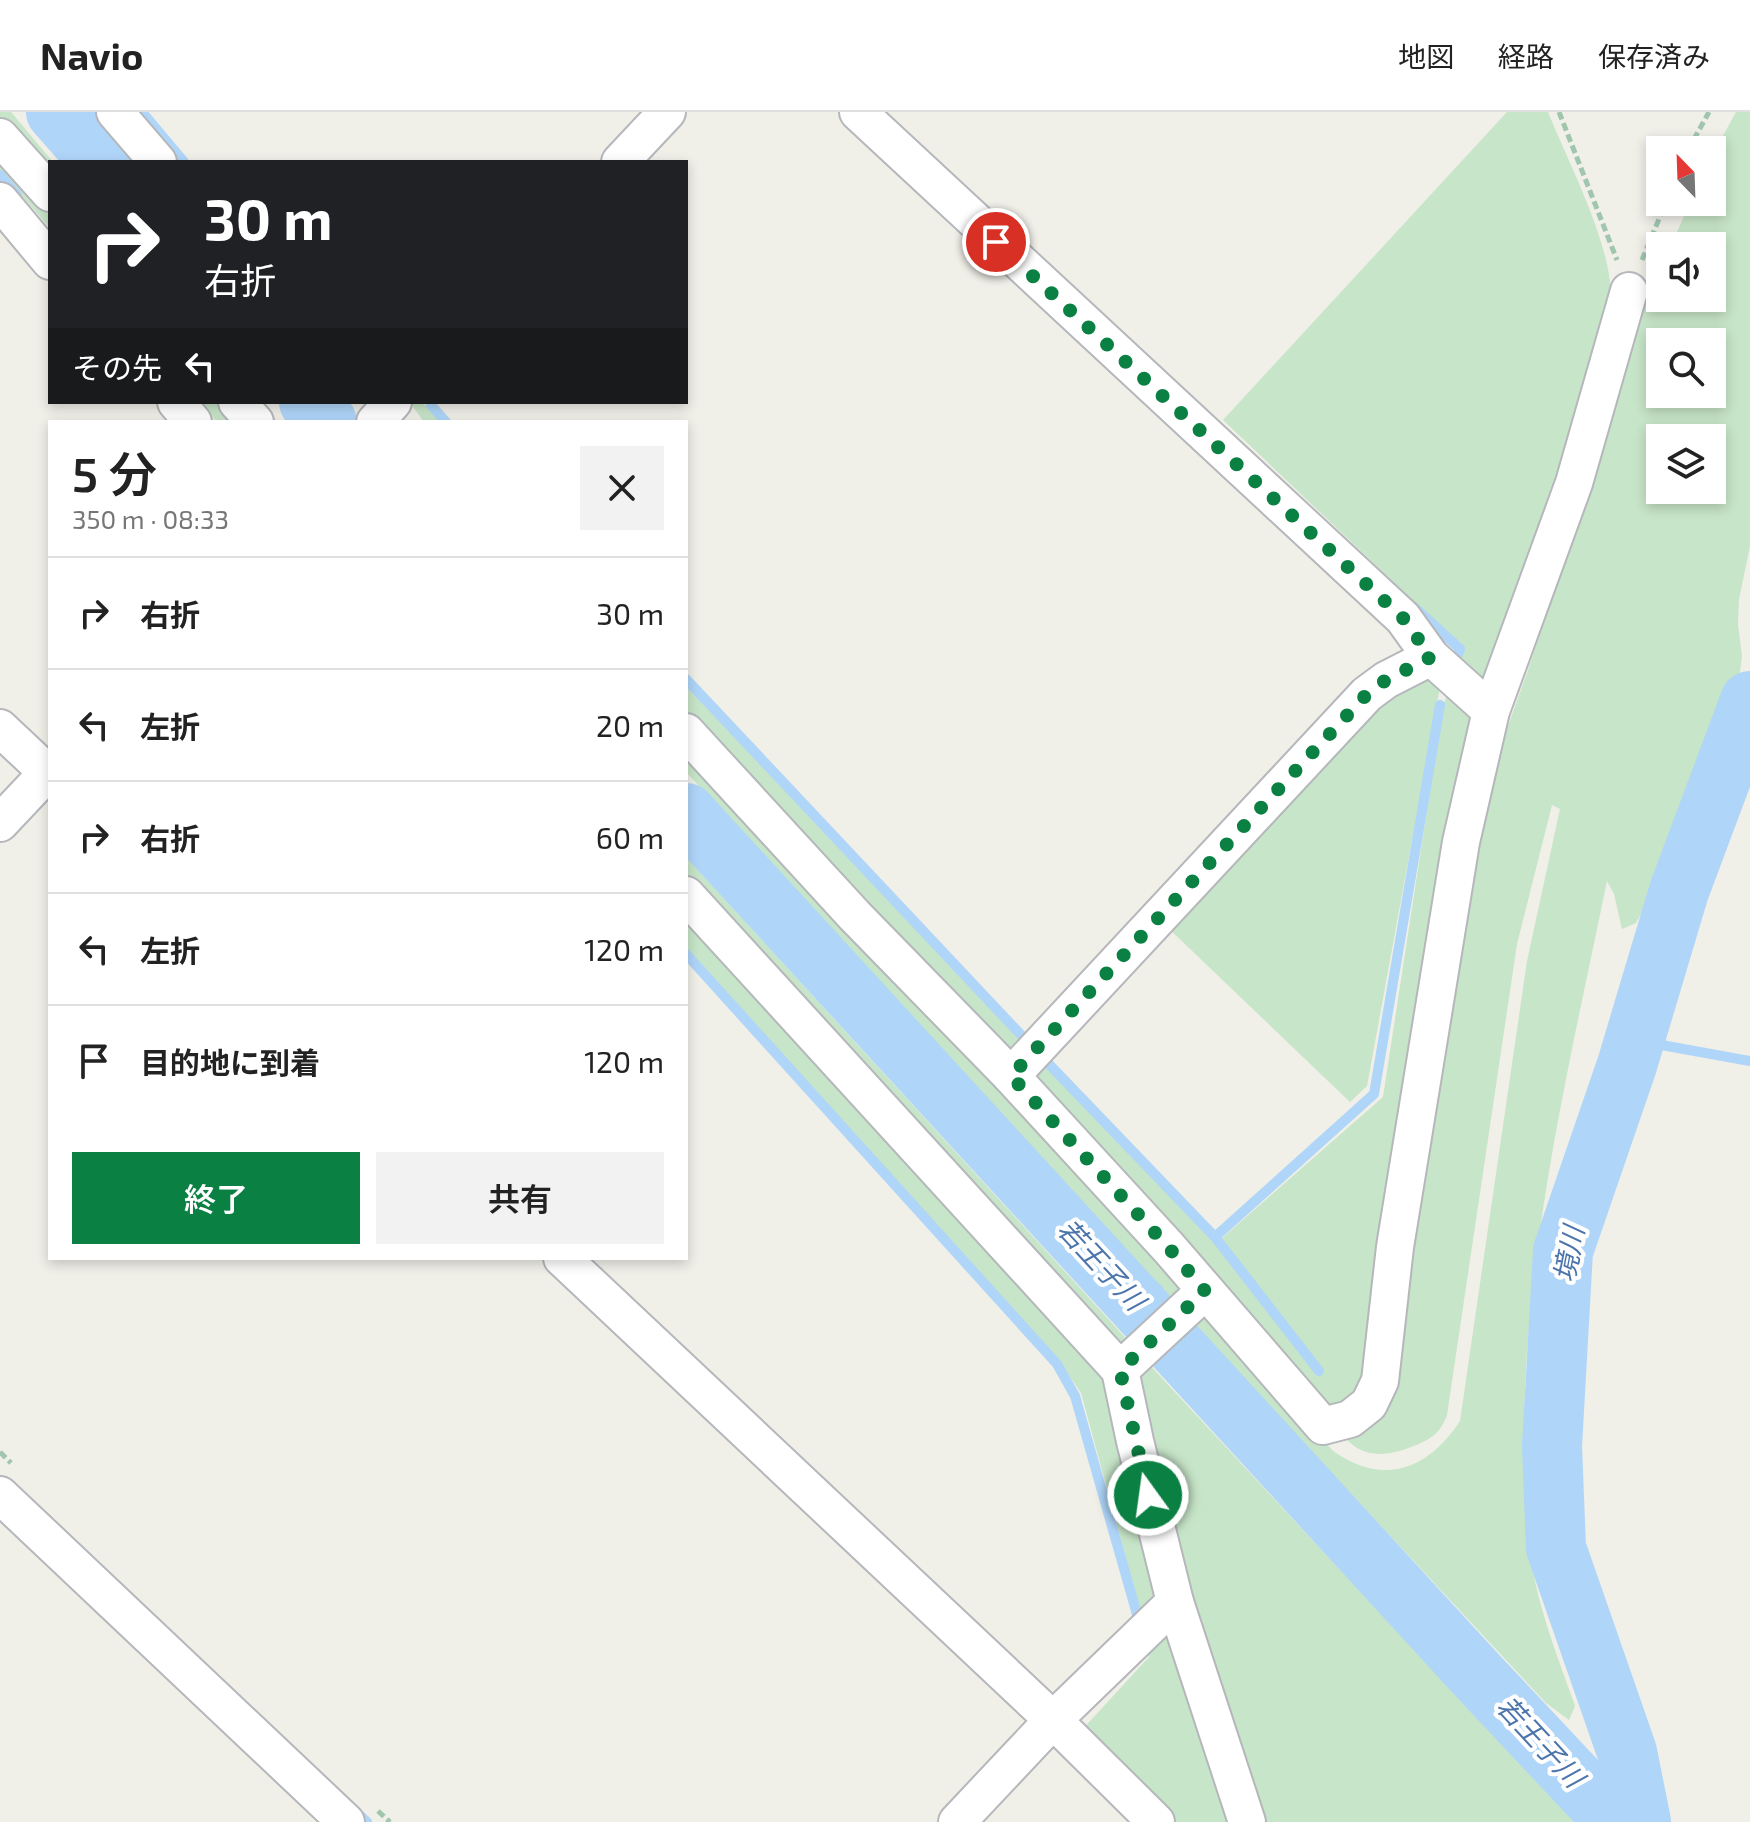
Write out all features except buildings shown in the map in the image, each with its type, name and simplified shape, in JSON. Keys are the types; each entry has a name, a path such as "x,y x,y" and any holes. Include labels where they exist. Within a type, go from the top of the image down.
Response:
{"street":[{"path":"115,112 156,160"},
{"path":"622,160 667,112"},
{"path":"858,112 1403,618 1431,657 1491,711"},
{"path":"0,137 48,191"},
{"path":"0,201 48,259"},
{"path":"688,734 1169,1248 1323,1426 1350,1419 1369,1404 1380,1381 1395,1247 1456,874 1491,711 1574,483 1629,291"},
{"path":"178,404 191,420"},
{"path":"239,404 253,420"},
{"path":"377,420 391,404"},
{"path":"395,404 407,420"},
{"path":"1011,1076 1367,694 1386,680 1431,657"},
{"path":"0,728 48,772"},
{"path":"0,823 48,774"},
{"path":"688,897 1127,1364 1135,1441 1175,1602 1247,1822"},
{"path":"564,1260 1053,1720 1156,1822"},
{"path":"1127,1364 1205,1291"},
{"path":"0,1495 346,1822"},
{"path":"957,1822 1053,1720 1175,1602"}],"path":[{"path":"1559,112 1629,291"},
{"path":"1696,136 1709,112"},
{"path":"1629,291 1660,216"}],"green space":[{"path":"0,112 11,112 51,160 48,160 48,176 0,122"},
{"path":"82,112 107,112 150,160 126,160"},
{"path":"1507,112 1548,112 1596,227 1604,251 1611,295 1497,678 1479,684 1459,666 1464,649 1223,420"},
{"path":"1736,112 1750,112 1750,546 1739,599 1742,656 1739,680 1694,779 1648,901 1636,923 1622,929 1614,894 1607,881 1552,1152 1533,1289 1524,1427 1527,1528 1539,1598 1575,1706 1569,1720 1546,1703 1189,1320 1210,1311 1333,1451 1351,1462 1386,1470 1403,1468 1433,1452 1460,1421 1527,961 1560,809 1552,805 1517,944 1447,1415 1438,1432 1429,1439 1391,1453 1363,1451 1340,1431 1370,1419 1412,1223 1486,787 1565,556 1638,297 1646,288 1646,312 1726,312 1726,232 1677,232 1684,216 1726,216 1726,136 1723,136"},
{"path":"0,151 48,206 48,226 0,171"},
{"path":"203,404 221,404 234,420 215,420"},
{"path":"411,404 424,404 439,420 423,420"},
{"path":"1442,676 1367,1086 1350,1102 1163,923 1393,684"},
{"path":"1451,684 1478,719 1359,1400 1323,1407 1027,1079 1037,1058 1208,1235 1316,1374 1324,1373 1221,1239 1383,1097 1443,706"},
{"path":"688,685 1027,1047 1017,1058 688,720"},
{"path":"688,745 1190,1286 1174,1306 688,774"},
{"path":"688,859 1132,1345 1115,1347 688,879"},
{"path":"688,913 1097,1360 1111,1388 1156,1595 1143,1621 1081,1393 1058,1359 688,950"},
{"path":"1146,1361 1574,1822 1265,1822 1226,1730 1135,1375"},
{"path":"1167,1625 1235,1822 1175,1822 1080,1732 1149,1657 1147,1646"}],"waterway":[{"name":"若王子川","path":"56,112 98,160"},
{"path":"142,112 182,160"},
{"path":"0,175 17,195"},
{"name":"若王子川","path":"311,404 325,420"},
{"path":"431,405 444,420"},
{"path":"1414,607 1460,649 1457,656"},
{"path":"688,681 1022,1036"},
{"name":"境川","path":"1641,1822 1627,1752 1556,1548 1552,1446 1563,1251 1627,1065 1679,891 1750,701"},
{"path":"1215,1237 1374,1094 1440,705"},
{"name":"若王子川","path":"688,815 1615,1822"},
{"path":"688,956 1057,1364 1075,1396 1138,1618"},
{"path":"1634,1040 1750,1061"},
{"path":"1044,1059 1215,1237 1319,1371"},
{"path":"1139,1306 1158,1289"},
{"path":"354,1810 367,1822"}],"route":[{"path":"996,242 1403,618 1431,657 1386,680 1367,694 1011,1076 1205,1291 1120,1370 1148,1495"}]}
